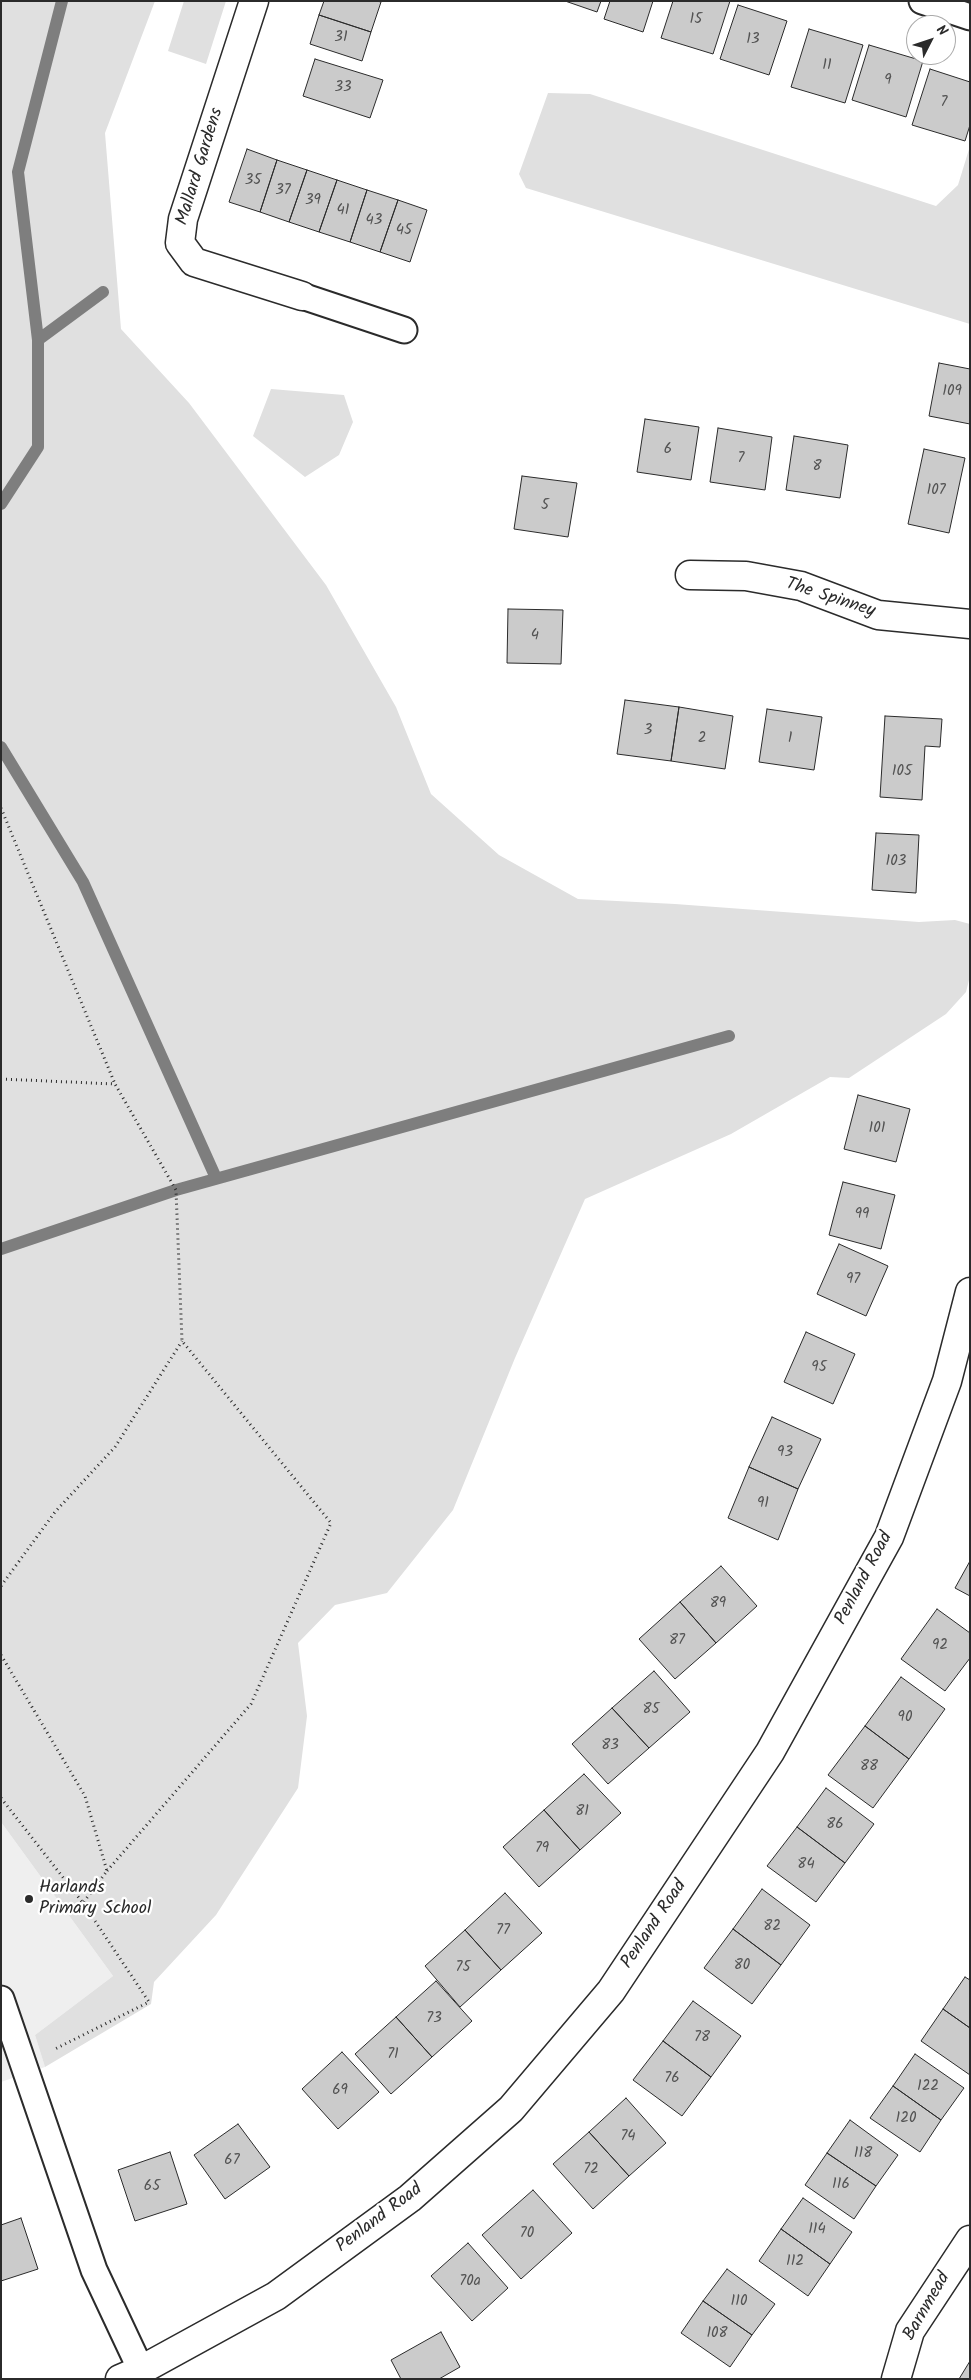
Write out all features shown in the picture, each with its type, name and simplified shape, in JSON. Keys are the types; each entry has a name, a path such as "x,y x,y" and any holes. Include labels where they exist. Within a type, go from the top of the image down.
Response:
{"street":[{"name":"Mallard Gardens","path":"254,1 183,219 180,243 194,262 302,296"},
{"name":"The Spinney","path":"690,575 746,576 801,586 878,615 970,624"},
{"name":"Penland Road","path":"131,2374 276,2296 410,2198 511,2109 611,1992 770,1752 889,1537 947,1381 970,1292"},
{"name":"Barnmead","path":"896,2379 910,2332 970,2240"}],"lane":[{"path":"922,1 970,17"},
{"name":"Mallard Gardens","path":"302,296 404,330"},
{"path":"1,1999 131,2374"}],"path":[{"path":"1,808 115,1084 176,1190 182,1342 115,1447 55,1512 1,1586"},
{"path":"1,1078 115,1084"},
{"path":"83,1903 107,1871 251,1704 331,1523 182,1342"},
{"path":"1,1655 85,1796 107,1871"},
{"path":"1,1798 83,1903 149,2002 49,2052 56,2071 32,2090"}],"shaded area":[{"path":"1,1 155,1 105,133 121,329 189,403 326,585 396,707 431,794 499,855 578,899 675,904 919,922 955,920 970,924 970,976 966,992 946,1014 849,1078 830,1077 731,1134 585,1199 515,1358 453,1510 387,1593 335,1605 298,1643 307,1716 298,1788 216,1915 154,1982 151,2004 45,2067 35,2035 113,1976 1,1822"},
{"path":"184,1 226,1 206,64 168,51"},
{"path":"548,93 590,94 936,206 958,185 970,146 970,324 526,188 519,174"},
{"path":"271,389 344,395 353,422 339,455 305,477 253,436"},
{"name":"Harlands Primary School","path":"1,1822 113,1976 35,2035 45,2067 1,2082"}],"building":[{"path":"324,1 381,2 371,32 319,15"},
{"path":"565,1 601,1 597,12"},
{"path":"610,1 653,1 643,32 604,19"},
{"path":"673,1 730,1 713,54 661,38"},
{"path":"738,5 787,21 769,75 720,59"},
{"path":"319,15 371,32 362,61 310,44"},
{"path":"809,29 863,45 845,103 791,87"},
{"path":"869,45 906,56 906,65 922,65 906,117 852,100"},
{"path":"315,59 383,80 370,118 303,96"},
{"path":"930,69 970,82 970,125 965,141 912,125"},
{"path":"247,149 277,160 260,212 229,202"},
{"path":"277,160 307,170 289,222 260,212"},
{"path":"307,170 337,180 319,232 289,222"},
{"path":"337,180 367,190 350,242 319,232"},
{"path":"367,190 398,200 380,252 350,242"},
{"path":"398,200 427,210 410,262 380,252"},
{"path":"939,363 970,369 970,424 929,416"},
{"path":"645,419 699,427 691,480 637,472"},
{"path":"718,428 772,437 765,490 710,482"},
{"path":"794,436 848,445 840,498 786,490"},
{"path":"924,449 965,458 949,533 908,524"},
{"path":"522,476 577,483 568,537 514,529"},
{"path":"508,609 563,610 561,664 507,663"},
{"path":"625,700 679,707 671,761 617,754"},
{"path":"679,707 733,716 725,769 671,761"},
{"path":"767,709 822,717 814,770 759,762"},
{"path":"885,716 942,719 940,747 925,746 922,800 880,797"},
{"path":"876,833 919,835 916,893 872,890"},
{"path":"858,1095 910,1109 896,1162 844,1149"},
{"path":"843,1182 895,1195 881,1249 829,1235"},
{"path":"839,1244 888,1266 866,1316 817,1294"},
{"path":"806,1332 855,1354 833,1404 784,1382"},
{"path":"772,1417 821,1439 798,1489 749,1467"},
{"path":"749,1467 798,1489 778,1540 728,1518"},
{"path":"970,1561 970,1596 955,1588"},
{"path":"721,1566 757,1606 716,1643 680,1602"},
{"path":"680,1602 716,1643 675,1679 639,1639"},
{"path":"937,1609 970,1633 970,1658 945,1691 901,1659"},
{"path":"654,1671 690,1712 649,1748 612,1708"},
{"path":"901,1677 945,1709 909,1759 865,1726"},
{"path":"612,1708 649,1748 608,1784 572,1744"},
{"path":"865,1726 909,1759 873,1808 828,1775"},
{"path":"584,1774 621,1813 580,1850 544,1810"},
{"path":"826,1788 874,1824 845,1863 797,1827"},
{"path":"544,1810 580,1850 539,1887 503,1847"},
{"path":"797,1827 845,1863 816,1902 767,1866"},
{"path":"762,1889 810,1925 781,1965 733,1929"},
{"path":"505,1893 542,1933 501,1970 465,1930"},
{"path":"733,1929 781,1965 752,2004 704,1968"},
{"path":"465,1930 501,1970 460,2007 425,1966"},
{"path":"965,1977 970,1980 970,2028 943,2009"},
{"path":"436,1981 472,2021 432,2057 396,2017"},
{"path":"693,2001 741,2036 711,2077 663,2041"},
{"path":"943,2009 970,2028 970,2075 921,2041"},
{"path":"396,2017 432,2057 391,2094 355,2054"},
{"path":"663,2041 711,2077 682,2116 633,2080"},
{"path":"342,2052 379,2092 338,2129 302,2089"},
{"path":"915,2054 964,2088 941,2120 893,2086"},
{"path":"893,2086 941,2120 920,2152 870,2118"},
{"path":"626,2098 666,2143 629,2176 589,2132"},
{"path":"850,2120 898,2155 876,2186 827,2153"},
{"path":"238,2124 270,2167 225,2199 194,2155"},
{"path":"589,2132 629,2176 593,2209 553,2164"},
{"path":"170,2152 187,2204 135,2221 118,2170"},
{"path":"827,2153 876,2186 854,2219 805,2185"},
{"path":"533,2190 572,2233 521,2279 482,2235"},
{"path":"803,2198 852,2232 830,2264 781,2229"},
{"path":"21,2218 38,2269 1,2281 1,2225"},
{"path":"781,2229 830,2264 808,2296 759,2261"},
{"path":"468,2243 508,2288 472,2321 431,2276"},
{"path":"727,2269 775,2304 752,2335 703,2301"},
{"path":"703,2301 752,2335 730,2367 681,2333"},
{"path":"441,2332 460,2367 439,2379 401,2379 391,2360"},
{"path":"970,2361 970,2379 959,2379"}],"waterway":[{"path":"1,504 38,447 38,340 18,172 62,1"},
{"path":"38,340 103,292"},
{"path":"1,747 83,882 216,1178"},
{"path":"1,1249 176,1190 729,1036"}],"place":[{"name":"Harlands Primary School","path":"29,1899"}]}
